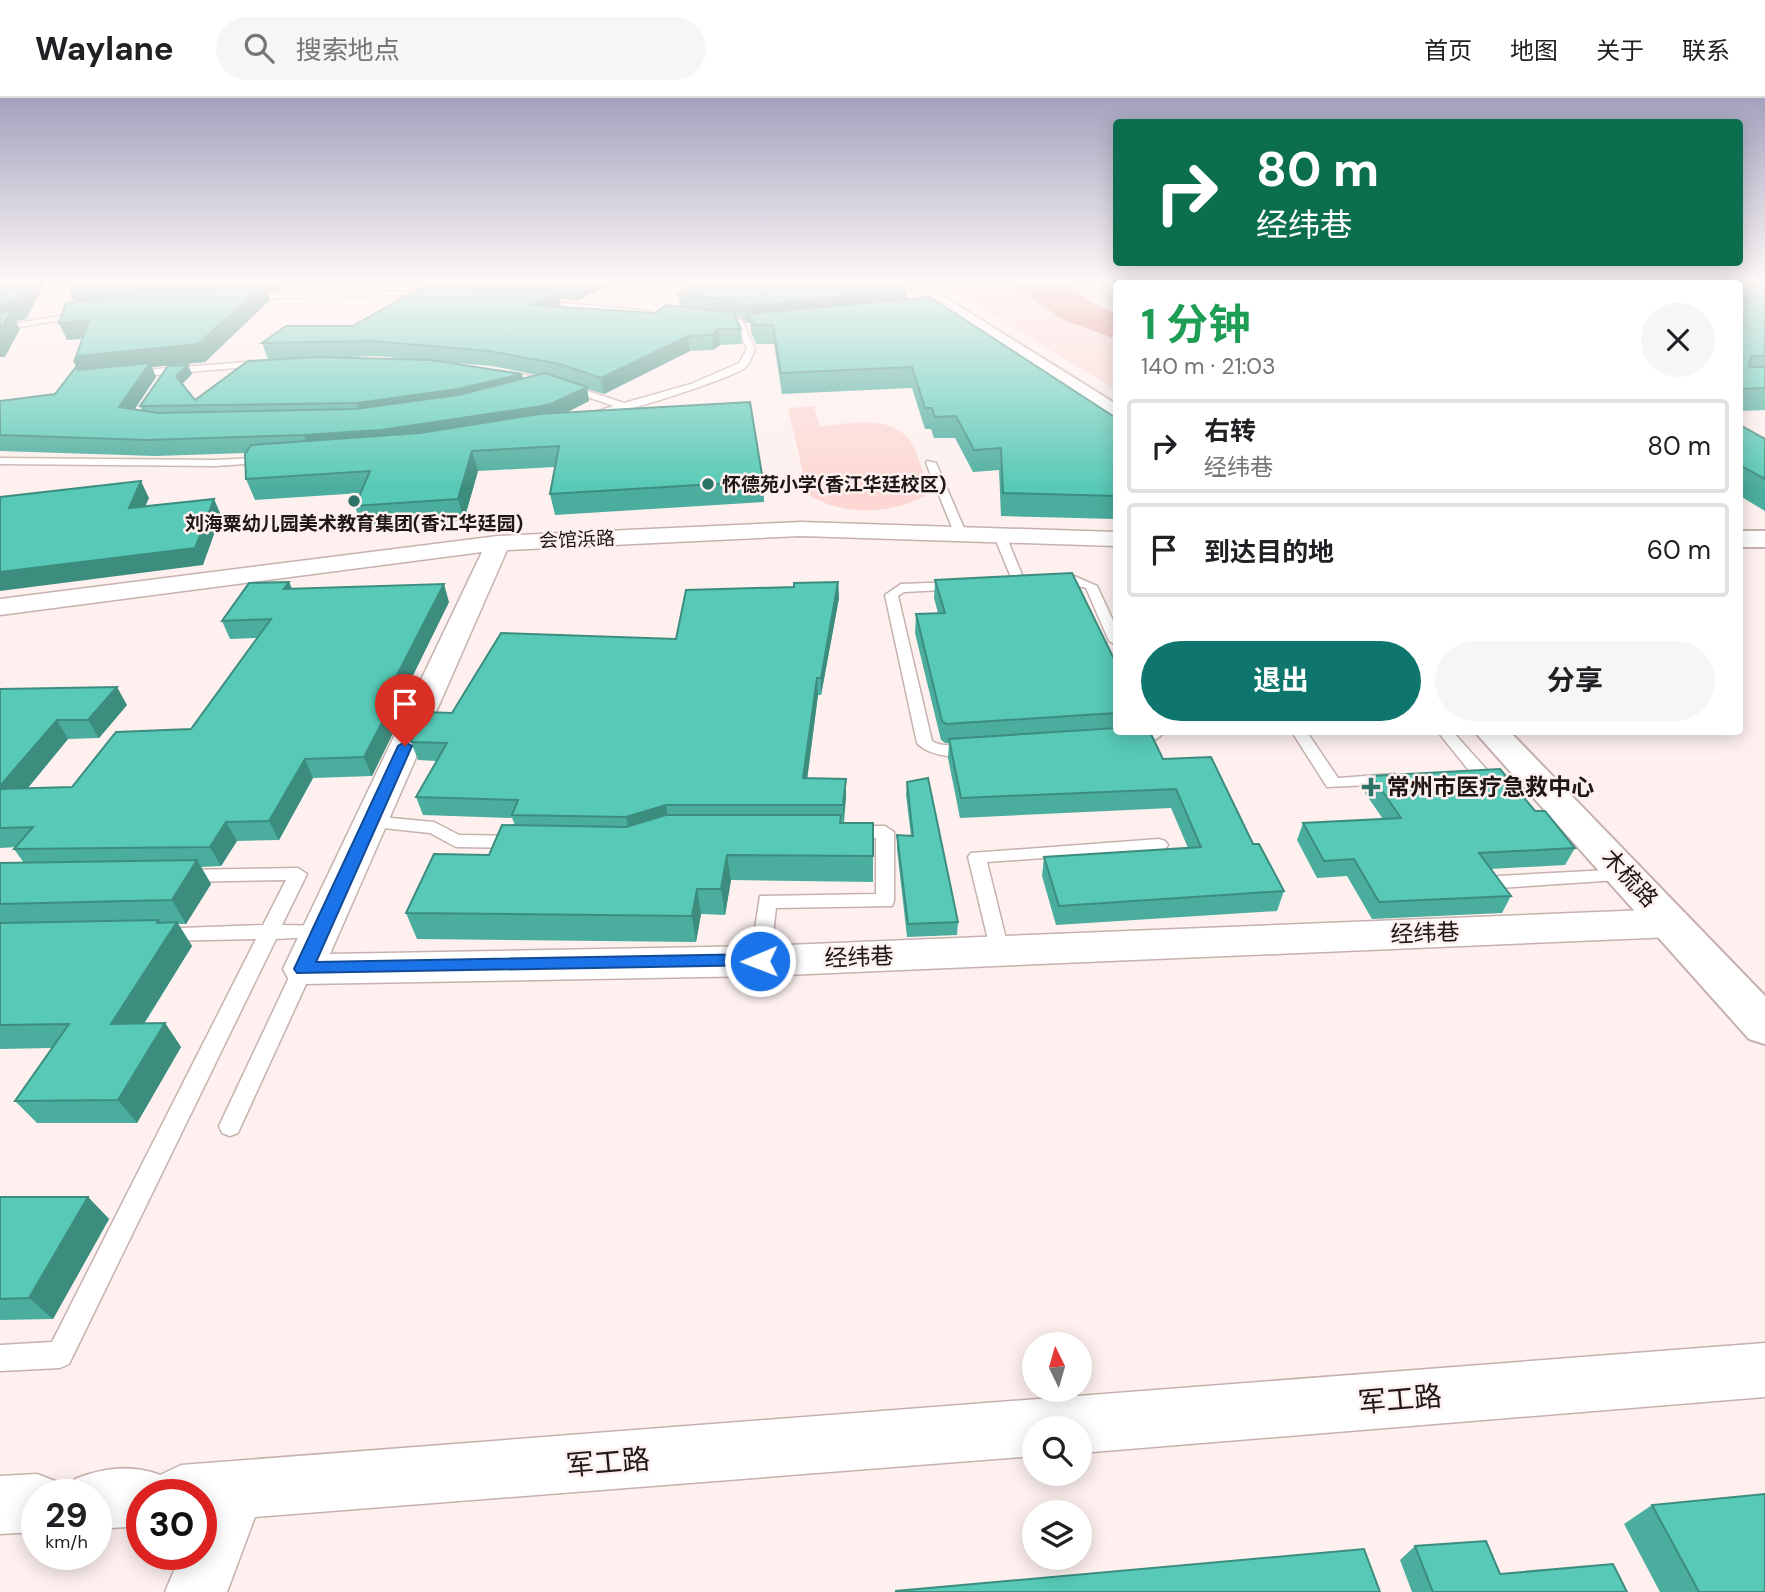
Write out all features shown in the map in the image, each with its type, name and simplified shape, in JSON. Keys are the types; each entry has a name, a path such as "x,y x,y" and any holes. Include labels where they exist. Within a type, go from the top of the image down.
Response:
{"street":[{"path":"1012,350 1113,411"},
{"path":"1035,350 1113,397"},
{"name":"会馆浜路","path":"0,607 498,542 801,529 1113,540"},
{"path":"1743,539 1765,539"},
{"path":"303,969 498,542"},
{"name":"木梳路","path":"1493,735 1502,773 1627,875 1765,1026"},
{"name":"经纬巷","path":"303,969 760,961 1672,923"},
{"name":"军工路","path":"1092,1423 1765,1370"},
{"name":"军工路","path":"217,1492 1022,1429"},
{"path":"0,1505 21,1504"},
{"path":"196,1592 199,1570"}],"lane":[{"path":"576,420 694,386 743,365 751,350"},
{"path":"115,376 170,369 278,362"},
{"path":"163,380 170,369"},
{"path":"485,371 551,382 625,407"},
{"path":"525,388 551,382"},
{"path":"0,461 216,463 281,460"},
{"path":"931,463 961,534"},
{"path":"1000,536 1026,582 1074,580 1091,586 1113,634"},
{"path":"967,585 901,588 891,595 925,743 937,751 990,748"},
{"path":"1111,741 1151,738 1154,735"},
{"path":"1302,735 1333,783 1413,778"},
{"path":"1449,735 1502,773"},
{"path":"1454,776 1502,773"},
{"path":"370,822 434,828 456,841 537,842"},
{"path":"760,961 768,901 885,901 885,832 831,832"},
{"path":"999,951 976,857 1159,845"},
{"path":"0,1358 60,1355 298,874 163,876"},
{"path":"1498,882 1627,875"},
{"path":"135,934 321,931"},
{"path":"230,1126 303,969"}],"shaded area":[{"path":"1050,350 1113,350 1113,388"},
{"path":"814,406 820,427 865,422 899,430 911,442 917,455 929,489 925,496 897,507 866,510 835,507 808,494 788,408"}],"building":[{"path":"78,350 141,350 79,356 74,362"},
{"path":"474,350 660,350 601,378 560,364"},
{"path":"777,350 1011,350 1113,416 1113,496 1003,493 1001,448 974,450 956,416 935,417 932,408 925,408 912,367 781,373"},
{"path":"1743,350 1765,350 1765,356 1751,356 1749,367 1765,367 1765,388 1743,389"},
{"path":"316,357 431,360 522,374 458,389 357,403 140,406 168,366 188,365 176,376 195,400 248,361"},
{"path":"150,363 119,407 158,413 355,409 458,395 545,373 587,387 551,404 381,430 147,440 0,435 0,401 55,394 76,367 78,370"},
{"path":"750,402 763,481 550,494 559,446 472,451 458,499 355,506 370,471 246,479 245,454 251,445 420,433 539,414"},
{"path":"1743,427 1765,439 1765,479 1743,467"},
{"path":"141,481 129,508 214,499 195,548 0,572 0,497"},
{"path":"1072,573 1113,657 1113,713 946,724 942,721 916,614 945,613 935,580"},
{"path":"289,582 284,589 444,584 379,710 388,711 364,757 305,759 269,821 226,822 210,847 14,849 33,827 0,828 0,789 72,787 116,732 191,729 271,619 222,621 249,583"},
{"path":"838,582 821,678 817,678 803,778 846,779 843,805 666,805 626,817 512,815 518,800 416,797 447,743 411,742 425,712 452,713 501,633 676,639 686,590 794,587 794,583"},
{"path":"117,687 88,720 57,720 0,786 0,689"},
{"path":"1113,728 1113,735 1151,735 1163,759 1211,757 1253,844 1259,844 1284,891 1059,906 1044,857 1201,847 1176,789 961,798 949,739"},
{"path":"1500,769 1535,811 1545,811 1575,848 1479,853 1511,896 1379,902 1354,859 1324,861 1303,823 1401,818 1372,776"},
{"path":"928,778 958,922 908,924 897,835 913,836 907,782"},
{"path":"666,815 841,815 840,823 873,823 873,856 727,855 721,889 697,889 692,916 406,913 434,854 489,855 502,825 626,827"},
{"path":"197,860 172,900 0,904 0,863"},
{"path":"159,920 157,923 177,922 111,1024 165,1023 118,1100 15,1101 69,1024 0,1025 0,923"},
{"path":"0,1197 88,1197 29,1298 0,1299"},
{"path":"1765,1494 1765,1592 1699,1592 1652,1505"},
{"path":"1486,1541 1500,1574 1613,1564 1627,1592 1433,1592 1415,1546"},
{"path":"1364,1549 1380,1592 896,1592 896,1591"}],"place":[{"name":"怀德苑小学(香江华廷校区)","path":"708,484"},
{"name":"刘海粟幼儿园美术教育集团(香江华廷园)","path":"354,501"},
{"name":"常州市医疗急救中心","path":"1371,787"}],"route":[{"path":"405,746 303,969 760,961"}]}
